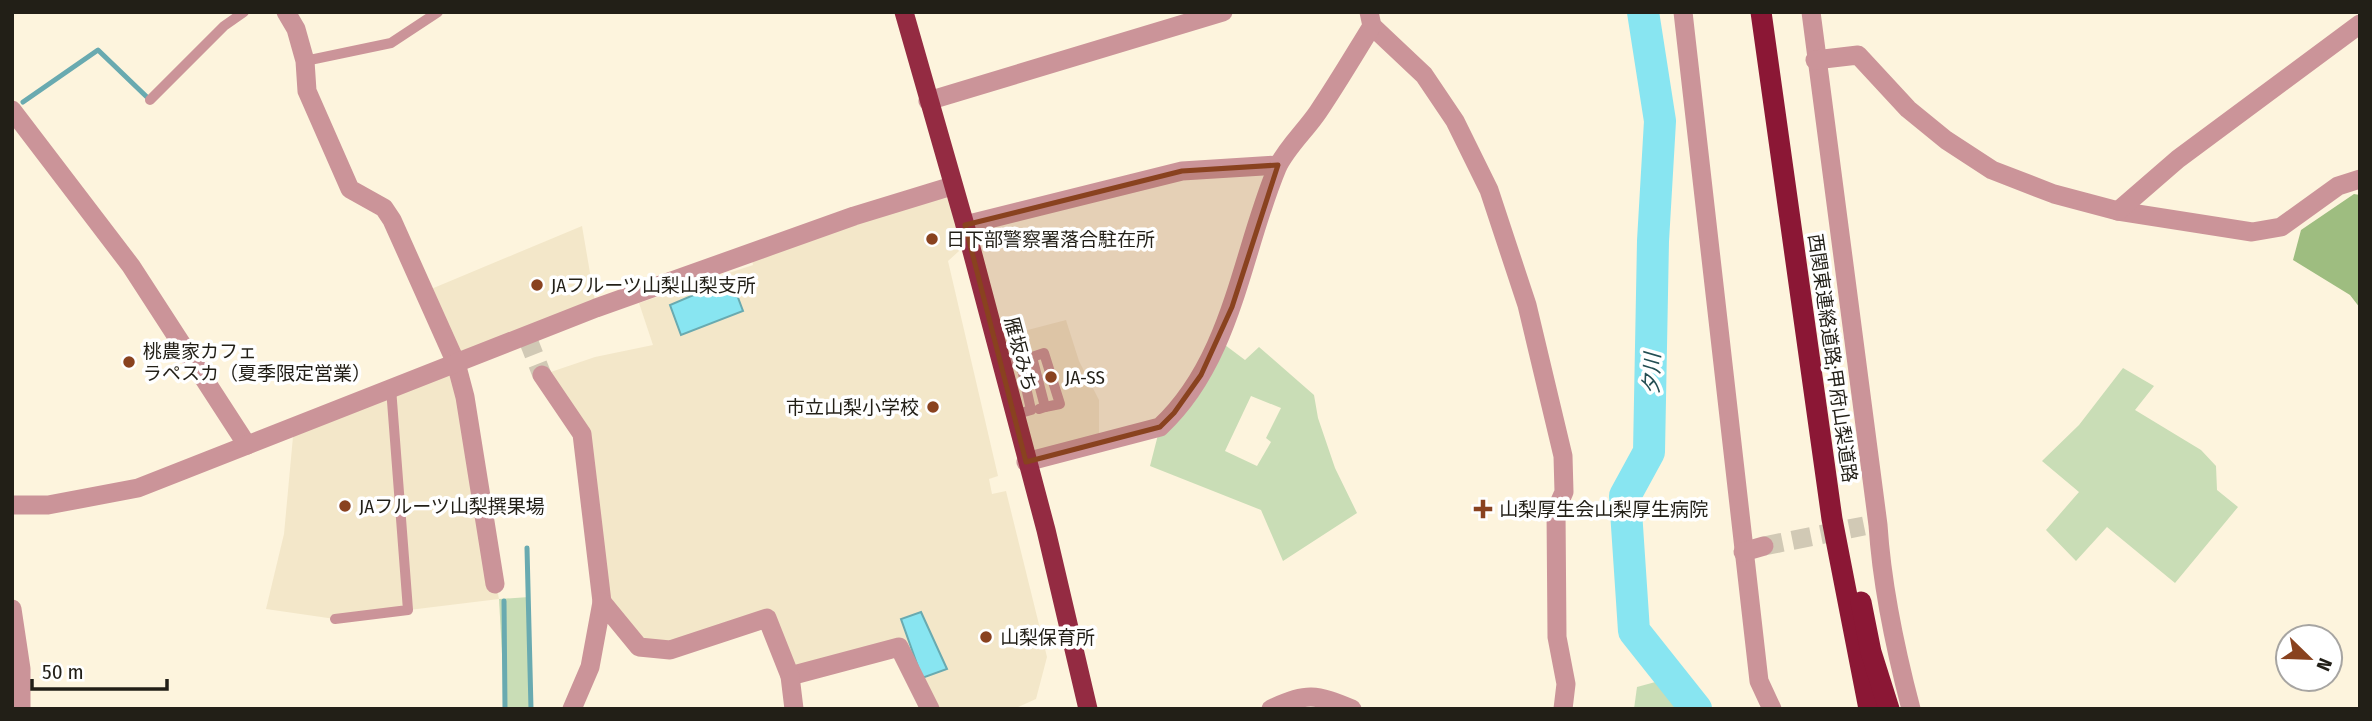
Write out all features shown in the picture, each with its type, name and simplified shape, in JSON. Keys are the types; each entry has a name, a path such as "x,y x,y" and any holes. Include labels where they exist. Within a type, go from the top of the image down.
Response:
{"highway":[{"name":"雁坂みち","path":"904,12 965,225 1000,366 1022,413 1026,462 1070,628 1087,709"},
{"name":"西関東連絡道路;甲府山梨道路","path":"1761,12 1832,519 1869,709"},
{"path":"1805,326 1871,652 1889,709"},
{"path":"1853,635 1863,709"}],"street":[{"path":"286,12 296,29 305,61 307,91 349,189 384,208 392,220 456,363 465,397 495,584"},
{"path":"928,101 1223,12"},
{"path":"1683,12 1759,681 1772,709"},
{"path":"1811,12 1871,526 1891,632 1911,709"},
{"path":"1026,462 1160,427 1174,413 1201,375 1231,307 1278,165 1317,113 1370,19 1424,75 1455,121 1489,190 1527,305 1563,456 1564,492 1556,510 1557,637 1566,684 1563,709"},
{"path":"2118,211 2178,159 2360,24"},
{"path":"1815,60 1858,55 1909,108 1946,141 1992,170 2054,194 2118,211 2252,232 2281,227 2338,186 2360,179"},
{"path":"12,110 131,265 247,445"},
{"path":"965,225 1182,171 1278,165"},
{"path":"12,505 48,505 138,488 622,299 854,216 952,186"},
{"path":"542,375 582,434 602,602 590,667 572,709"},
{"path":"1743,552 1765,546"},
{"path":"602,602 639,647 670,650 767,618 790,676 794,709"},
{"path":"12,609 21,669 21,709"},
{"path":"790,676 899,646 930,709"},
{"path":"1271,709 1296,696 1325,697 1352,709"}],"lane":[{"path":"150,100 224,26 244,12"},
{"path":"305,61 391,43 438,12"},
{"path":"1000,366 1020,360 1032,357 1045,407 1022,413 1020,360"},
{"path":"335,619 408,610 391,388"}],"highlighted area":[{"path":"1278,165 1232,307 1201,375 1174,413 1160,427 1026,462 965,225 1182,171"}],"shaded area":[{"path":"952,186 969,242 948,261 998,476 989,479 992,494 1006,491 1047,657 1036,699 1014,709 934,709 905,645 790,676 767,618 670,650 639,647 602,602 582,434 542,375 595,357 653,345 639,303 753,265 751,253"},
{"path":"582,226 596,308 456,364 424,292"},
{"path":"1066,320 1079,361 1099,400 1099,438 1026,462 993,339"},
{"path":"456,364 499,599 335,619 266,609 284,534 294,426"}],"green space":[{"path":"2354,194 2360,195 2360,308 2350,295 2293,260 2301,230"},
{"path":"1217,339 1245,360 1259,347 1314,395 1318,418 1335,468 1357,513 1283,561 1261,510 1150,466 1160,427","holes":["1251,396 1281,408 1266,438 1271,442 1257,466 1225,451"]},
{"path":"2123,368 2154,386 2135,410 2201,450 2216,466 2217,490 2238,507 2175,583 2107,527 2076,561 2046,530 2079,492 2042,461 2079,425"},
{"path":"529,597 531,709 505,709 499,599"},
{"path":"1659,681 1680,709 1634,709 1637,687"}],"water":[{"path":"731,279 743,311 681,335 670,305"},
{"path":"921,612 947,669 922,678 901,619"}],"waterway":[{"name":"夕川","path":"1643,12 1660,121 1653,241 1649,452 1625,496 1634,631 1696,709"},
{"path":"23,102 98,50 150,100"},
{"path":"527,548 531,709"},
{"path":"504,601 505,709"}],"tunnel":[{"path":"527,337 542,375"},
{"path":"1764,546 1864,526"}],"place":[{"name":"日下部警察署落合駐在所","path":"932,239"},
{"name":"JAフルーツ山梨山梨支所","path":"537,285"},
{"name":"桃農家カフェ ラペスカ（夏季限定営業）","path":"129,362"},
{"name":"JA-SS","path":"1051,377"},
{"name":"市立山梨小学校","path":"933,407"},
{"name":"JAフルーツ山梨撰果場","path":"345,506"},
{"name":"山梨厚生会山梨厚生病院","path":"1483,509"},
{"name":"山梨保育所","path":"986,637"}]}
